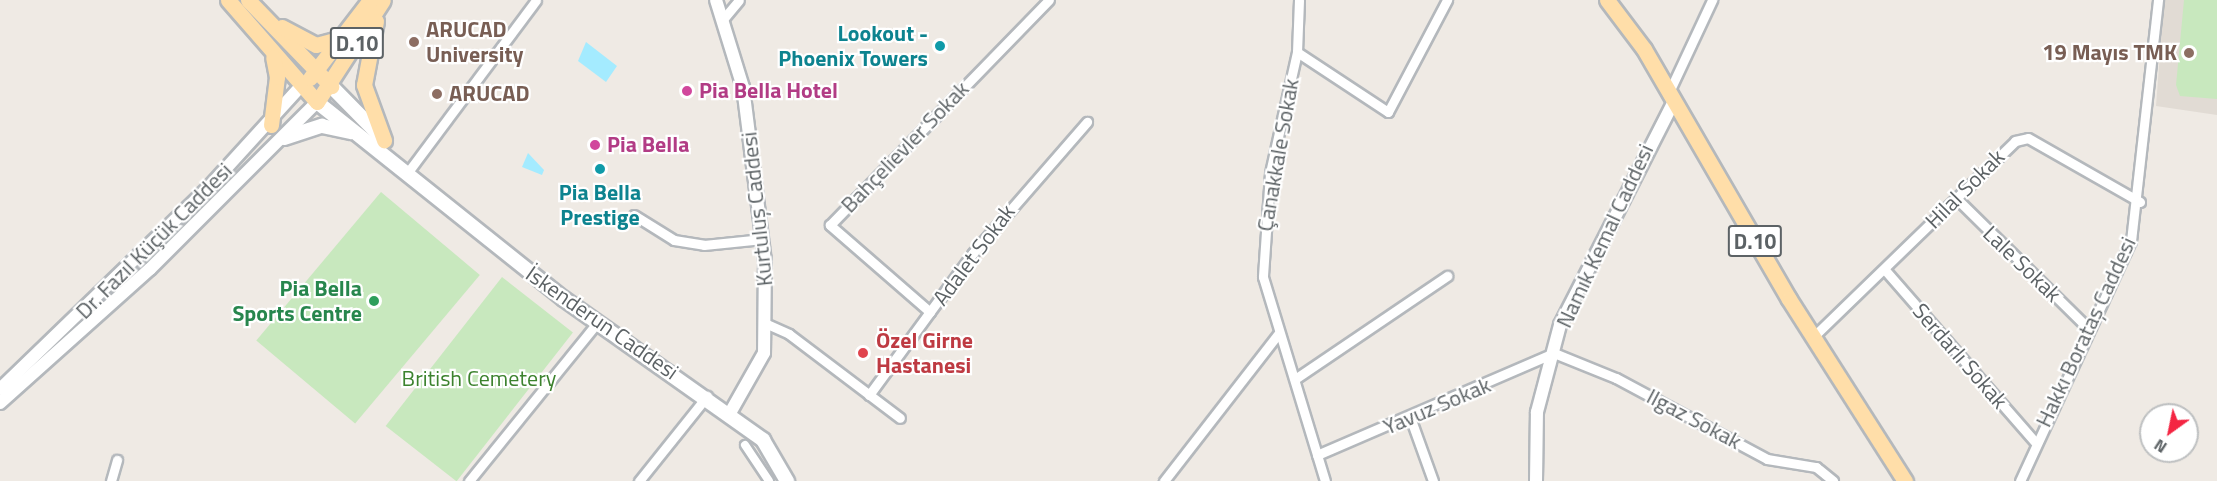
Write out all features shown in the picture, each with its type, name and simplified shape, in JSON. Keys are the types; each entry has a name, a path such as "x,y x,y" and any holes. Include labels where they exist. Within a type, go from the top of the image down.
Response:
{"main road":[{"path":"228,0 317,102 378,141"},
{"name":"D.10","path":"248,0 316,71 378,1"},
{"name":"D.10","path":"1607,0 1671,96 1813,337 1903,480"},
{"path":"378,1 364,85 378,141"},
{"name":"D.10","path":"317,102 331,86 378,1"},
{"path":"262,15 316,45 345,36"},
{"path":"271,125 277,77 273,54"},
{"path":"302,86 316,71 378,141"},
{"path":"284,138 322,126 342,128 378,141"},
{"name":"İskenderun Caddesi","path":"378,141 408,172 597,323 707,396 763,440 787,481"}],"street":[{"path":"408,172 536,0"},
{"name":"Kurtuluş Caddesi","path":"717,0 743,87 763,238 767,324 764,353 730,413"},
{"path":"724,18 739,0"},
{"path":"1036,3 1049,0"},
{"name":"Çanakkale Sokak","path":"1299,0 1297,52 1270,173 1262,241 1263,277 1325,481"},
{"path":"1297,52 1388,112 1448,0"},
{"path":"1671,96 1712,0"},
{"name":"Hakkı Borataş Caddesi","path":"2020,481 2036,442 2131,241 2140,202 2158,0"},
{"name":"Bahçelievler Sokak","path":"930,312 830,225 1036,3"},
{"name":"Dr. Fazıl Küçük Caddesi","path":"0,389 271,125 302,86"},
{"name":"Namık Kemal Caddesi","path":"1536,481 1536,411 1580,278 1671,96"},
{"name":"Dr. Fazıl Küçük Caddesi","path":"0,403 194,226 284,138 317,102"},
{"name":"Adalet Sokak","path":"869,395 1034,176 1087,122"},
{"name":"Hilal Sokak","path":"1813,337 1885,270 2002,150 2028,138 2140,202"},
{"name":"Lale Sokak","path":"1956,198 2089,329"},
{"path":"634,215 675,240 704,245 763,238"},
{"name":"Serdarlı Sokak","path":"1885,270 2036,442"},
{"path":"1294,380 1447,276"},
{"path":"468,481 597,323"},
{"path":"767,324 789,334 900,418"},
{"path":"1164,481 1279,333"},
{"name":"Yavuz Sokak","path":"1317,455 1410,417 1554,353"},
{"name":"Ilgaz Sokak","path":"1554,353 1616,378 1767,459 1816,467 1833,481"},
{"path":"639,481 707,396"},
{"path":"1410,417 1433,481"},
{"path":"745,445 769,481"},
{"path":"111,481 117,460"}],"shaded area":[{"name":"19 Mayıs TMK","path":"2164,0 2217,0 2217,115 2156,106"}],"green space":[{"path":"2184,0 2217,0 2217,99 2180,96 2176,85"},
{"name":"Pia Bella Sports Centre","path":"381,192 480,275 355,424 256,341"},
{"name":"British Cemetery","path":"502,277 573,332 457,481 386,426"}],"water":[{"path":"586,42 617,66 606,82 578,61"},
{"path":"528,153 544,170 542,175 522,167"}],"place":[{"name":"ARUCAD University","path":"414,42"},
{"name":"Lookout - Phoenix Towers","path":"940,46"},
{"name":"19 Mayıs TMK","path":"2189,53"},
{"name":"Pia Bella Hotel","path":"687,91"},
{"name":"ARUCAD","path":"437,94"},
{"name":"Pia Bella","path":"595,145"},
{"name":"Pia Bella Prestige","path":"600,169"},
{"name":"Pia Bella Sports Centre","path":"374,301"},
{"name":"Özel Girne Hastanesi","path":"863,353"}]}
